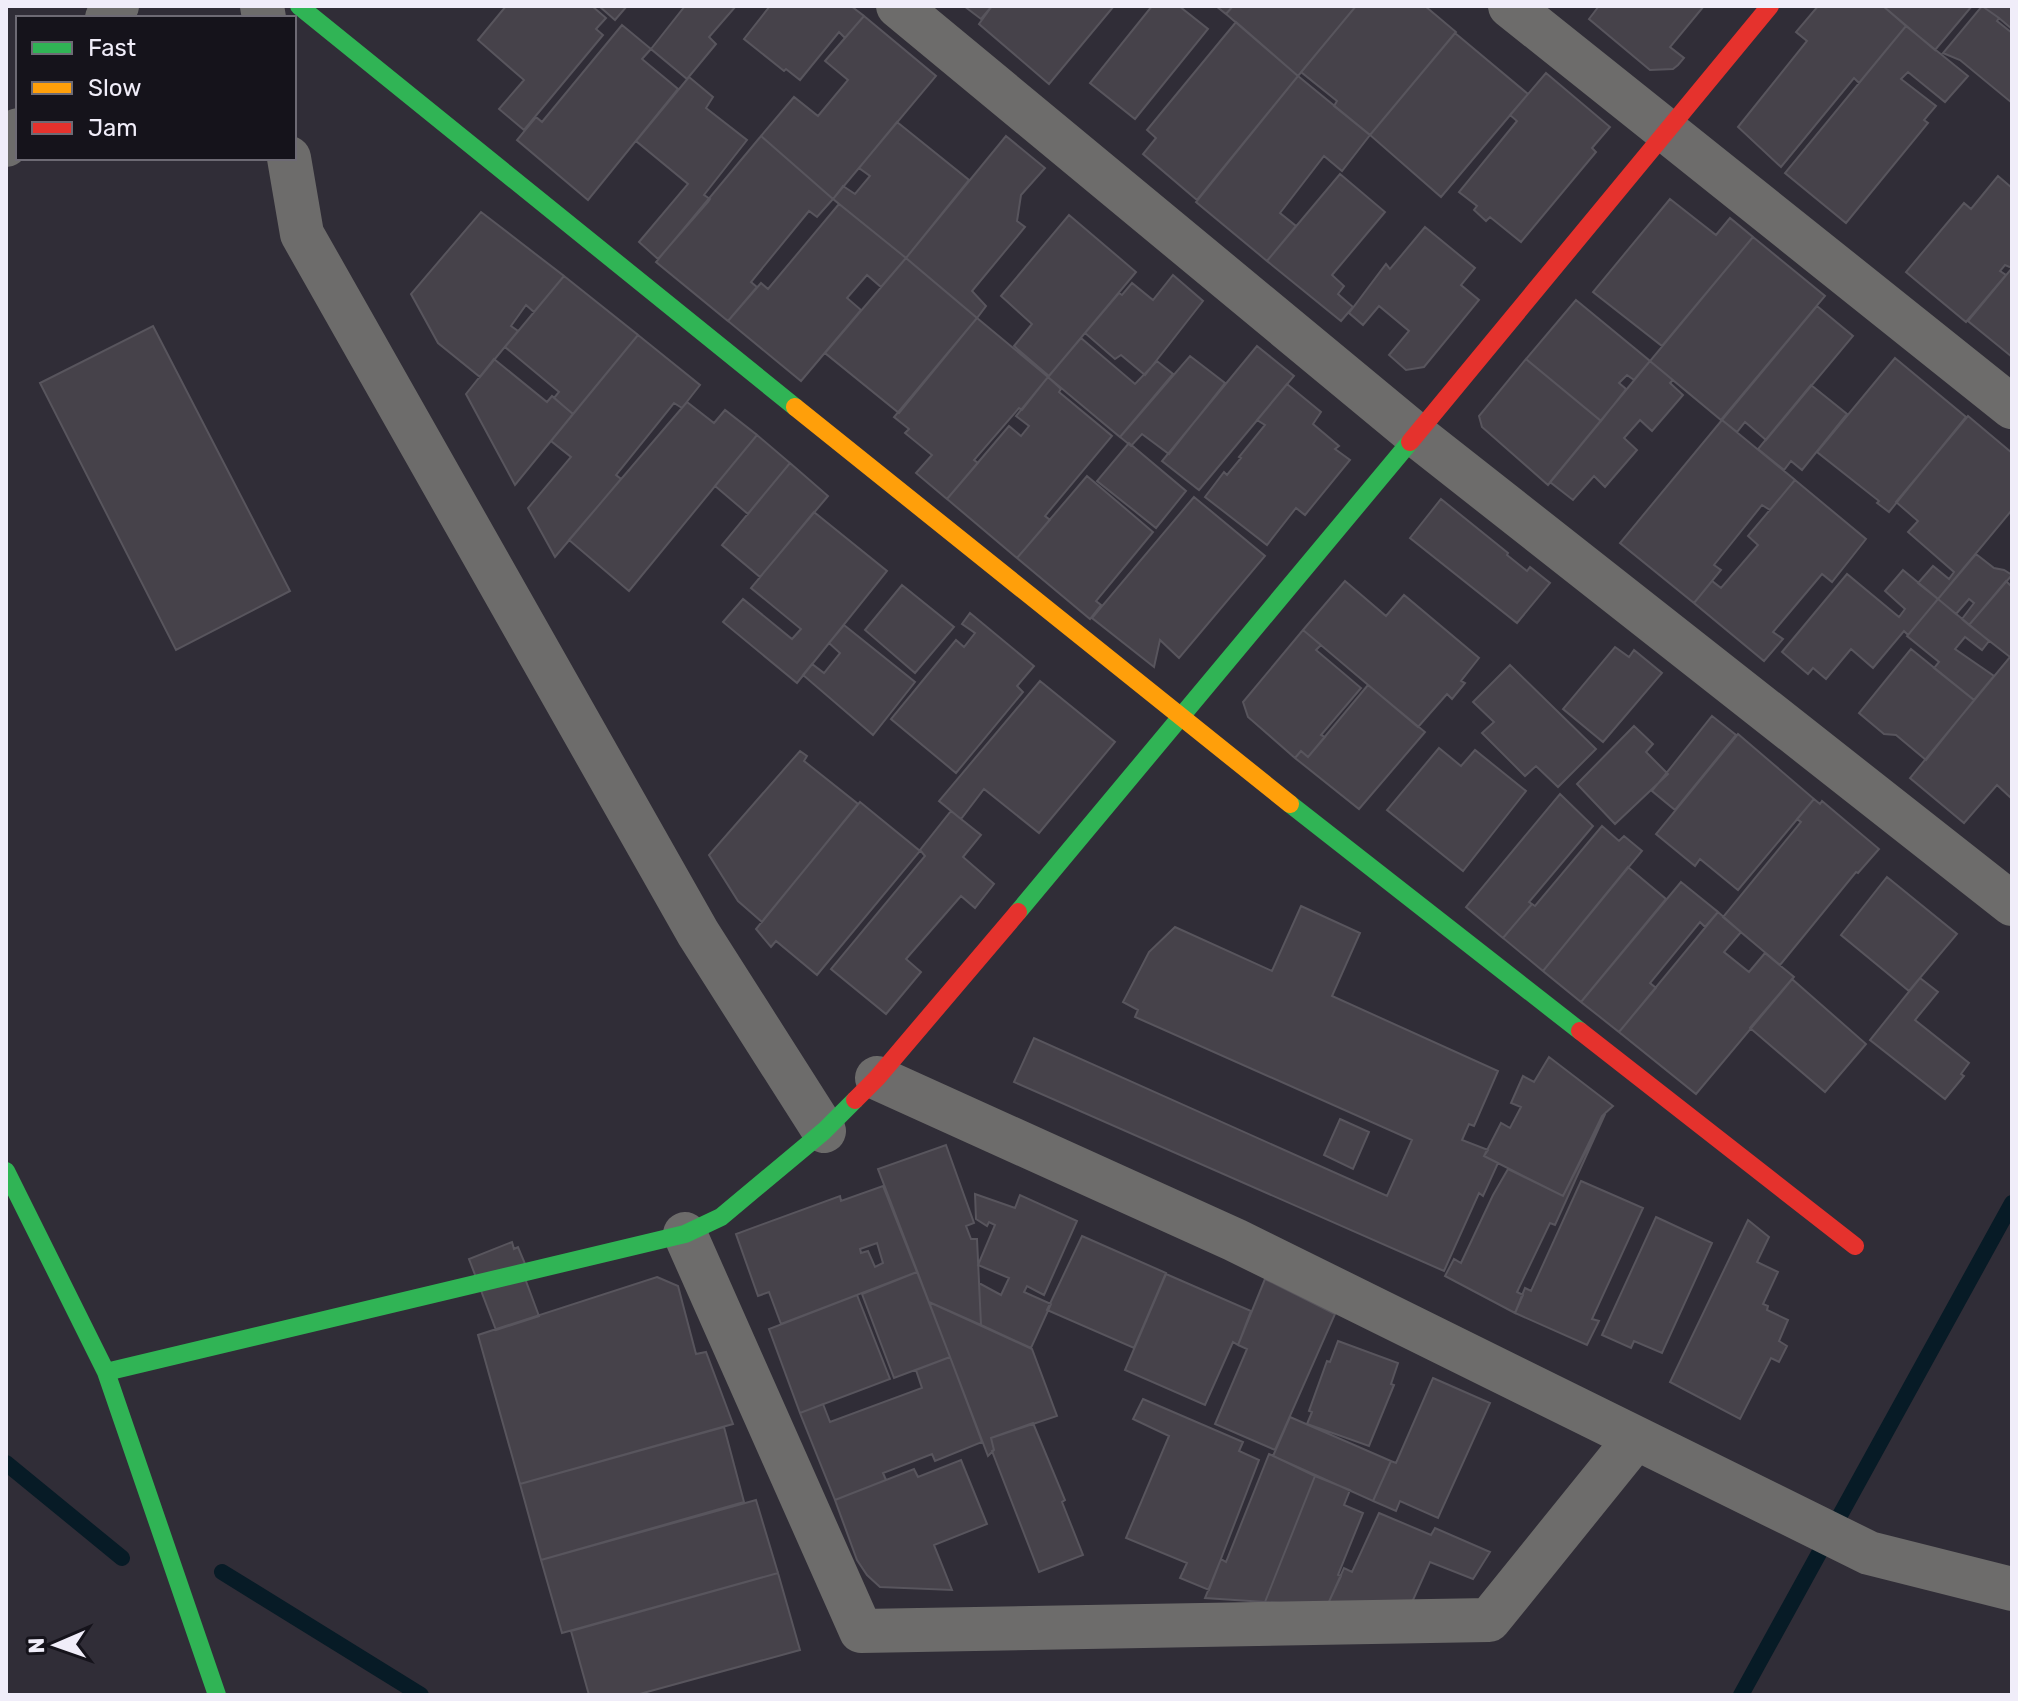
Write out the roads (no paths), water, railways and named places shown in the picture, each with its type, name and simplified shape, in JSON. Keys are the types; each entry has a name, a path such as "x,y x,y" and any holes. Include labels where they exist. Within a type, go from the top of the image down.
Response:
{"street":[{"path":"299,6 1181,719 1855,1246"},
{"path":"898,6 1416,435 2012,904"},
{"path":"1510,6 2012,407"},
{"path":"106,1372 685,1234 721,1217 824,1131 877,1078 1181,719 1770,6"},
{"path":"289,160 302,234 698,933 824,1131"},
{"path":"877,1078 1235,1240 1869,1553 2012,1589"},
{"path":"6,1171 106,1372 217,1695"},
{"path":"685,1234 861,1631 1489,1620 1636,1438"}],"waterway":[{"path":"1741,1695 2012,1203"},
{"path":"6,1463 122,1558"},
{"path":"222,1572 421,1695"}]}
